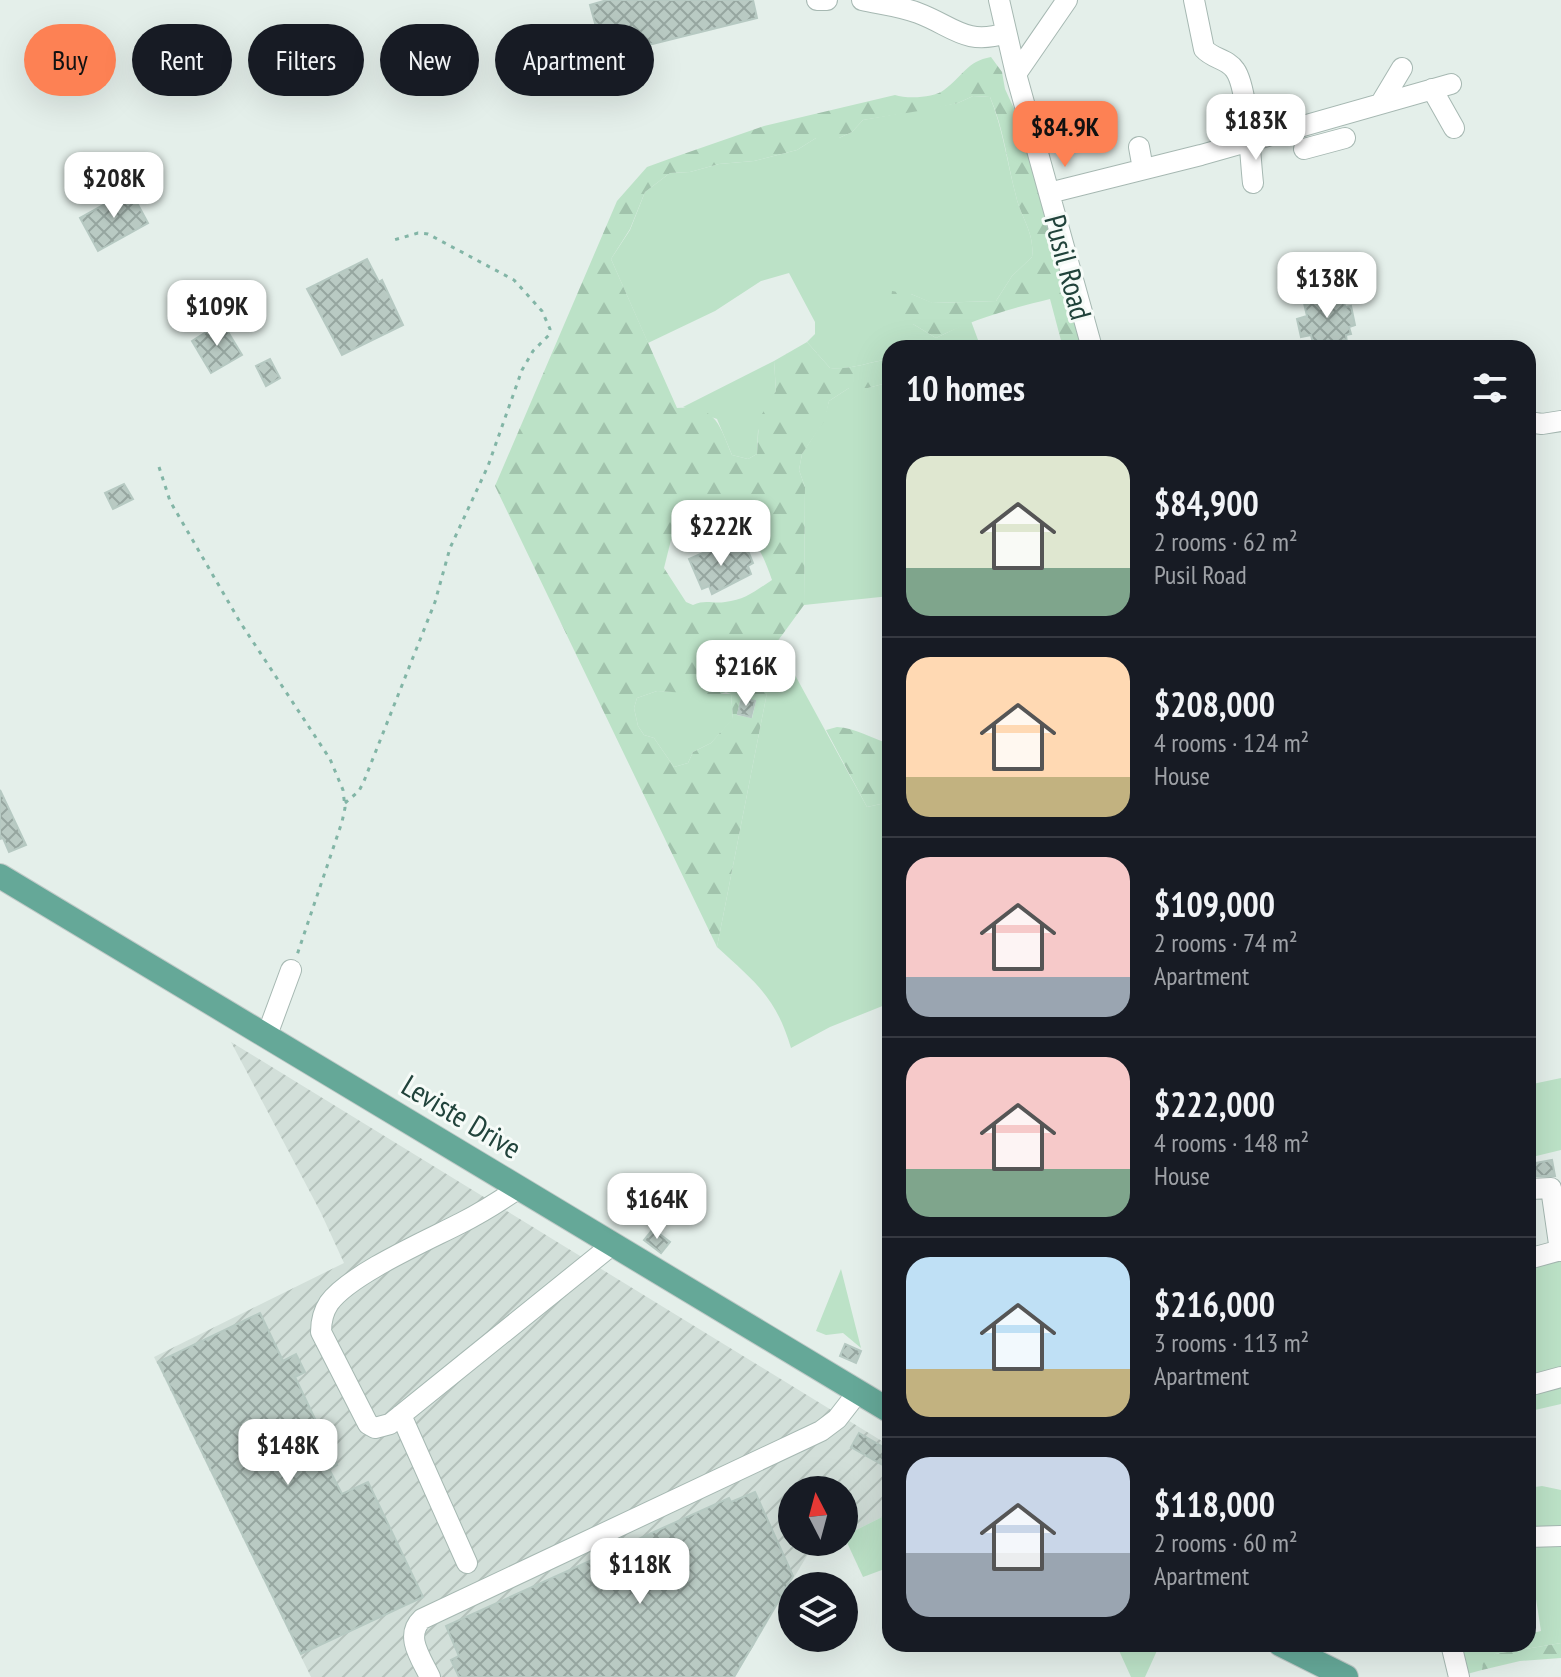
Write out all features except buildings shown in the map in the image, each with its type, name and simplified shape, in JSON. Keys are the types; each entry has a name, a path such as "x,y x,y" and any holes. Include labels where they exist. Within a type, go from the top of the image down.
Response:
{"main road":[{"name":"Leviste Drive","path":"0,876 882,1406"},
{"path":"1296,1652 1346,1677"}],"street":[{"path":"817,0 827,0"},
{"path":"862,0 917,13 963,36 992,37 1006,33"},
{"name":"Pusil Road","path":"999,0 1016,74 1090,340"},
{"path":"1016,74 1067,0"},
{"path":"1194,0 1204,49 1233,66 1238,75 1253,183"},
{"path":"1381,103 1402,68"},
{"path":"1049,193 1143,169 1174,169 1248,141 1442,86 1454,128"},
{"path":"1304,149 1335,141 1314,122"},
{"path":"1139,147 1143,169"},
{"path":"1536,423 1561,421"},
{"path":"267,1035 291,970"},
{"path":"519,1188 485,1210 349,1284 337,1294 324,1313 321,1332 324,1342 368,1424 383,1428 401,1415 612,1245"},
{"path":"1536,1189 1551,1188 1560,1250 1536,1257"},
{"path":"1536,1384 1561,1377"},
{"path":"430,1677 413,1636 414,1628 422,1619 821,1431 837,1419 858,1392"},
{"path":"401,1415 467,1563"},
{"path":"1536,1537 1561,1536"},
{"path":"1453,1652 1459,1677"}],"path":[{"path":"345,803 359,791 364,781 435,602 450,548 488,466 522,370 533,351 549,335 550,329 542,311 514,280 498,269 428,234 418,233 394,240"},
{"path":"159,467 170,501 240,622 330,759 341,781 345,803 339,832 291,970"}],"shaded area":[{"path":"231,1042 882,1441 882,1517 858,1529 858,1476 778,1476 778,1556 807,1556 797,1572 778,1572 778,1605 735,1677 311,1677 154,1357 344,1263"}],"green space":[{"path":"991,57 1002,72 1081,340 1061,340 1050,299 992,315 936,338 913,324 896,324 890,306 892,291 911,294 933,303 996,301 1012,276 1032,257 1030,233 1018,204 1002,133 990,97 973,96 931,109 863,120 852,132 839,138 816,138 797,150 754,161 670,173 645,192 630,229 611,259 677,408 708,413 719,426 732,455 748,459 757,454 759,419 776,391 774,361 807,342 830,368 882,361 882,384 849,388 829,401 825,420 802,454 799,470 805,487 804,605 777,642 717,947 495,486 617,201 647,167 764,126 895,95 934,95 970,66","holes":["714,510 729,511 760,550 772,580 738,599 693,605 686,602 664,568 671,540 702,514","657,691 717,695 726,692 731,694 733,718 711,743 693,752 688,763 674,767 654,738 644,735 638,726 634,708 637,698","741,697 756,701 752,718 737,715"]},
{"path":"973,96 990,97 1002,133 1018,204 1030,233 1032,257 1012,276 996,301 932,303 911,294 896,323 913,324 936,338 971,321 978,340 882,340 882,361 830,368 807,342 815,334 815,322 789,273 761,281 715,311 648,343 611,259 630,230 645,192 670,173 754,161 797,150 816,138 839,138 852,132 863,120 958,103"},
{"path":"774,361 776,391 758,431 757,454 748,459 732,455 717,419 683,407"},
{"path":"882,384 882,597 804,605 805,487 799,470 802,454 824,420 829,401 849,388"},
{"path":"777,642 867,807 882,804 882,1006 830,1027 791,1048 778,1016 763,992 717,947"},
{"path":"657,691 731,694 733,719 711,743 693,752 688,763 674,767 654,738 644,735 638,726 634,708 637,698"},
{"path":"844,728 882,741 882,804 867,807 826,730"},
{"path":"1561,1078 1561,1150 1536,1156 1536,1083"},
{"path":"1561,1255 1561,1371 1536,1376 1536,1262"},
{"path":"841,1269 861,1348 843,1333 826,1335 816,1331"},
{"path":"1561,1383 1561,1404 1536,1410 1536,1393"},
{"path":"1536,1487 1561,1490 1561,1643 1536,1647 1536,1632 1541,1631 1536,1599"},
{"path":"882,1517 882,1570 863,1577 853,1556 858,1556 858,1529"},
{"path":"1561,1643 1561,1658 1520,1661 1482,1670 1483,1659 1507,1652 1536,1652 1536,1647"},
{"path":"1120,1652 1156,1652 1145,1677 1131,1677"},
{"path":"1461,1652 1507,1652 1495,1654 1482,1666 1482,1670 1467,1674"}]}
